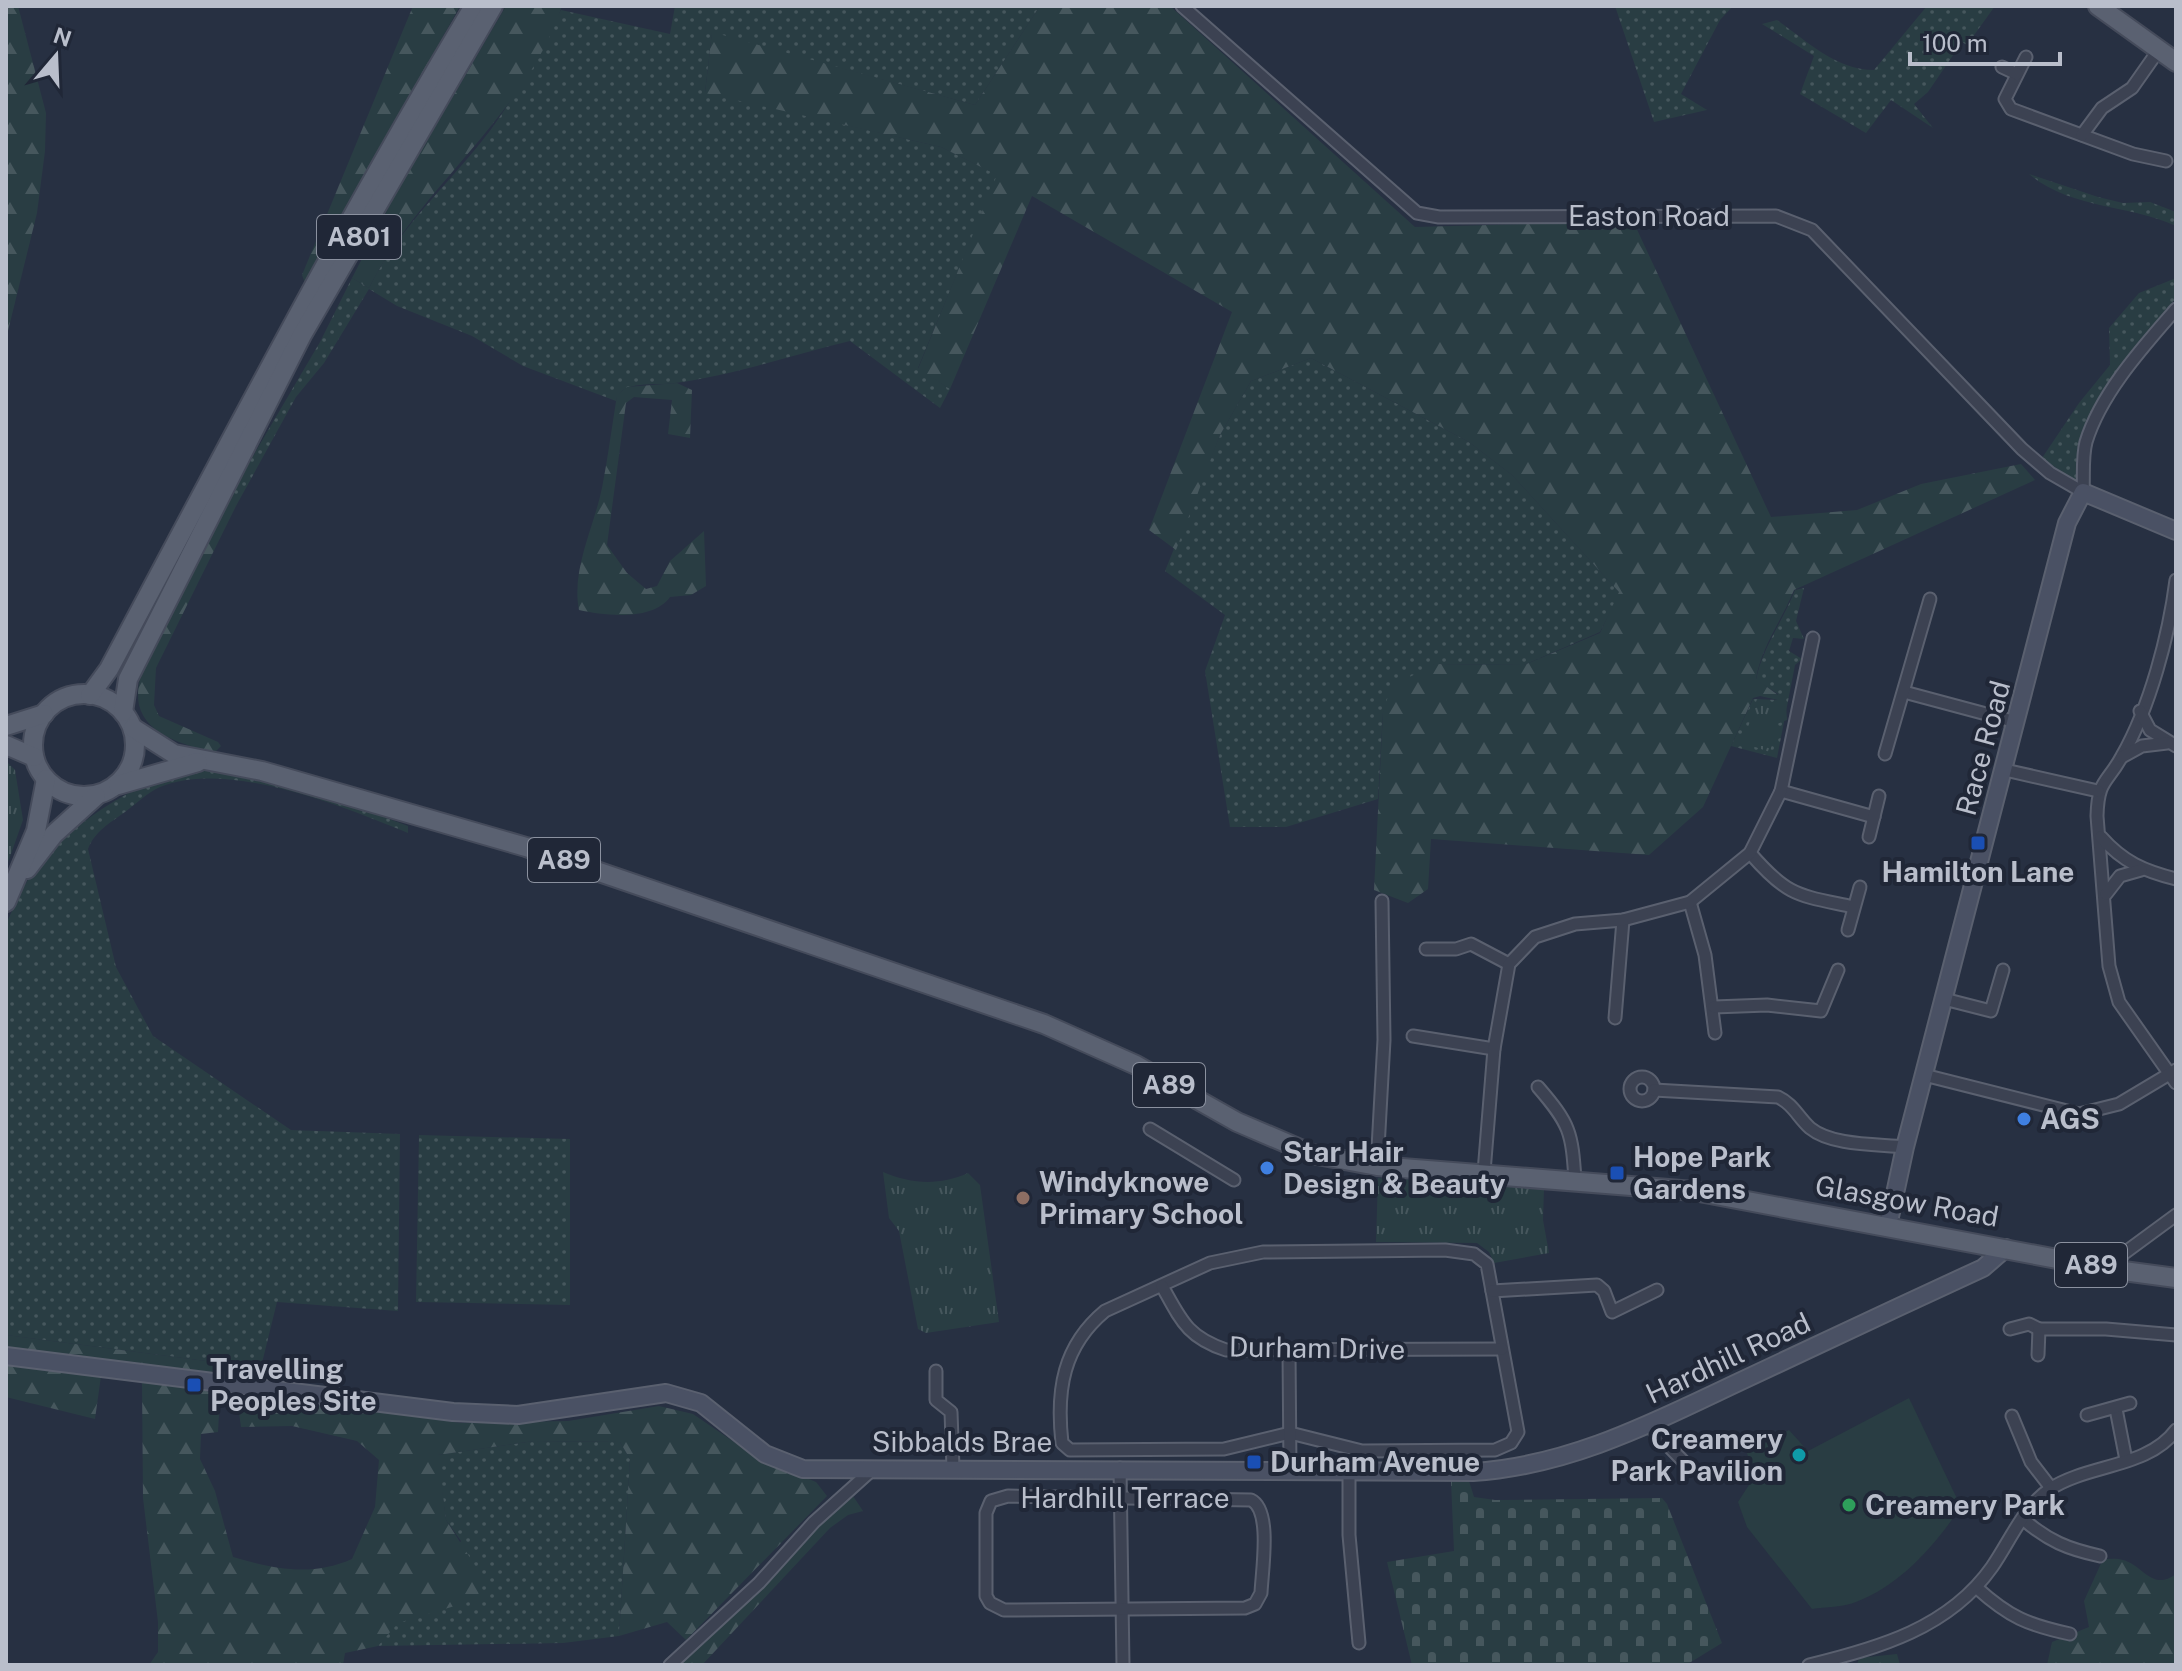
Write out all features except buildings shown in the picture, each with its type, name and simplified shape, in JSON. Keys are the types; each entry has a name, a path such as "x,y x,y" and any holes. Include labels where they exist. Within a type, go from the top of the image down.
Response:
{"main road":[{"name":"A801","path":"90,695 109,669 220,466 372,178 474,6"},
{"name":"A801","path":"128,720 128,679 302,335 493,6"},
{"path":"2098,6 2176,62"},
{"path":"2083,492 2176,531"},
{"name":"Race Road","path":"1888,1226 1905,1147 2067,523 2083,492"},
{"path":"6,726 44,714 70,696 90,695"},
{"name":"A89","path":"90,695 108,700 128,720 174,754 262,771 526,847 1044,1024 1136,1065 1237,1122 1312,1154 1377,1166 1484,1172"},
{"path":"44,714 33,739 34,757 46,779 67,794 96,796"},
{"path":"118,785 134,761 128,720"},
{"path":"6,745 34,757"},
{"name":"A89","path":"96,796 118,785 205,761"},
{"path":"8,896 36,831 46,779"},
{"path":"8,896 54,834 96,796"},
{"name":"Glasgow Road","path":"1484,1172 1694,1191 2116,1270 2176,1278"},
{"name":"Hardhill Road","path":"1120,1468 1518,1469 1590,1448 1648,1425 1983,1268 2006,1248"},
{"name":"Sibbalds Brae","path":"6,1356 453,1412 518,1415 666,1393 701,1403 765,1454 803,1469 1120,1468"}],"street":[{"name":"Easton Road","path":"1182,6 1417,213 1439,217 1776,216 1802,225 1846,262 2022,449 2050,473 2083,492"},
{"path":"2082,135 2102,108 2132,88 2158,51"},
{"path":"2026,57 2005,99 2011,109 2133,154 2166,161"},
{"path":"2002,67 2017,74"},
{"name":"Race Road","path":"2083,492 2085,445 2094,421 2140,350 2176,309"},
{"path":"1924,1075 2079,1114 2119,1104 2174,1076 2119,1002 2109,966 2098,791 2122,757 2140,711 2171,615 2176,580"},
{"path":"1885,754 1930,599"},
{"path":"1484,1172 1494,1049 1509,964 1535,937 1575,924 1623,920 1690,902 1750,853 1781,791 1813,638"},
{"path":"1904,692 2016,722"},
{"path":"2140,711 2150,730 2172,744"},
{"path":"2122,757 2142,746 2172,744"},
{"path":"2005,770 2098,791"},
{"path":"1781,791 1874,817"},
{"path":"1869,837 1879,796"},
{"path":"2101,836 2119,857 2141,870 2176,879"},
{"path":"1750,853 1776,883 1794,895 1853,907"},
{"path":"2106,894 2120,876 2141,870"},
{"path":"1848,930 1860,887"},
{"path":"1377,1166 1384,1040 1382,901"},
{"path":"1690,902 1705,955 1715,1033"},
{"path":"1615,1018 1623,920"},
{"path":"1426,949 1456,949 1471,944 1509,964"},
{"path":"1714,1007 1767,1005 1821,1011 1838,970"},
{"path":"1944,999 1991,1011 2003,970"},
{"path":"1413,1036 1494,1049"},
{"path":"1538,1087 1564,1118 1572,1142 1575,1180"},
{"path":"1654,1090 1778,1097 1787,1101 1811,1128 1828,1137 1905,1147"},
{"path":"1150,1129 1234,1180"},
{"path":"2116,1270 2123,1254 2176,1215"},
{"path":"1445,1250 1474,1254 1487,1264 1492,1291 1518,1432 1511,1443 1495,1450 1362,1451 1290,1433 1224,1449 1070,1450 1062,1443 1060,1402 1069,1352 1090,1323 1105,1311 1210,1263 1249,1253 1445,1250"},
{"path":"1492,1291 1597,1285 1604,1291 1612,1312 1657,1290"},
{"name":"Durham Drive","path":"1162,1286 1185,1326 1202,1342 1226,1350 1502,1349"},
{"path":"2010,1329 2029,1324 2039,1329 2106,1329 2176,1335"},
{"path":"2038,1355 2039,1329"},
{"path":"1289,1352 1290,1469"},
{"path":"936,1371 936,1400 951,1412 953,1468"},
{"path":"2087,1415 2130,1403"},
{"path":"2116,1409 2126,1460"},
{"path":"2012,1416 2031,1462 2051,1488"},
{"path":"1648,1425 1685,1463"},
{"path":"1809,1665 1889,1642 1942,1618 1977,1588 2036,1500 2051,1488 2081,1474 2153,1450 2174,1436"},
{"path":"1120,1468 1123,1665"},
{"path":"670,1665 759,1583 814,1522 873,1469"},
{"path":"1349,1469 1349,1535 1359,1643"},
{"name":"Hardhill Terrace","path":"1008,1496 1122,1497 1242,1499 1258,1503 1264,1516 1261,1593 1255,1604 1245,1608 1004,1610 990,1603 986,1596 986,1513 991,1501 1008,1496"},
{"path":"2023,1519 2045,1538 2065,1548 2100,1556"},
{"path":"1977,1588 2002,1610 2027,1625 2070,1634"}],"green space":[{"path":"6,6 18,6 46,113 45,151 37,213 6,339"},
{"path":"413,6 460,6 305,283 302,275"},
{"path":"506,6 562,6 545,46 523,83 415,217 390,251 369,288 352,278 394,197"},
{"path":"675,6 1040,6 975,105 712,33 705,92 941,147 998,175 918,368 950,389 940,408 850,341 719,375 675,383 632,386 624,389 616,401 523,366 472,336 397,306 369,289 324,363 296,397 236,506 226,502 320,342 352,278 369,288 395,244 499,118 561,10 670,34"},
{"path":"1040,6 1170,6 1415,227 1633,221 1771,517 1857,510 1921,484 2021,464 2035,480 1794,590 1767,645 1756,679 1778,695 1778,700 1760,696 1753,698 1703,807 1649,855 1431,839 1428,889 1408,903 1374,890 1383,712 1391,687 1434,664 1524,665 1600,633 1619,592 1512,475 1469,442 1311,358 1251,381 1220,435 1176,550 1149,530 1232,312 1032,196 950,389 918,369 997,175 941,147 705,93 712,32 975,105"},
{"path":"1615,6 1733,6 1720,20 1681,94 1707,110 1654,122"},
{"path":"1927,6 1995,6 1967,45 1962,42 1928,92 1914,104 1933,128 1891,100 1866,133 1800,94 1814,56 1762,24 1777,20 1835,60 1860,69 1874,70"},
{"path":"2029,174 2123,203 2150,202 2176,212 2176,226 2063,194"},
{"path":"2176,278 2176,298 2126,361 2096,409 2085,433 2079,458 2078,483 2042,458 2079,403 2110,365 2109,328 2139,293"},
{"path":"1311,358 1469,442 1512,475 1620,593 1600,632 1524,665 1434,664 1383,712 1378,799 1286,827 1230,827 1205,671 1225,615 1165,571 1220,435 1251,381"},
{"path":"677,383 692,390 690,438 668,434 672,400 634,397 626,403 607,545 627,573 646,589 657,586 670,561 704,531 706,586 691,595 670,597 662,605 641,613 615,615 579,610 578,580 602,488 617,395 627,387"},
{"path":"226,502 235,503 236,506 156,668 154,705 159,716 218,742 221,746 214,753 181,743 150,725 139,705 139,686 145,661 170,603"},
{"path":"1804,588 1796,621 1804,639 1793,638 1789,651 1802,659 1795,665 1777,758 1731,746 1753,699 1778,700 1778,694 1756,680 1763,657 1795,590"},
{"path":"1757,699 1786,705 1787,720 1777,724 1770,752 1743,743"},
{"path":"6,761 15,770 23,820 6,868"},
{"path":"200,767 279,783 408,826 408,833 319,800 251,782 188,780 151,792 104,828 88,849 116,967 153,1036 291,1130 400,1134 398,1311 277,1302 262,1363 252,1367 6,1335 6,924 28,880 62,840 82,823 150,783"},
{"path":"419,1135 570,1139 570,1305 416,1302"},
{"path":"883,1172 925,1182 968,1173 980,1185 999,1322 926,1333 918,1329 899,1231 889,1218"},
{"path":"1378,1178 1544,1188 1543,1220 1549,1253 1494,1263 1489,1252 1477,1243 1376,1242"},
{"path":"6,1335 252,1367 262,1363 258,1375 244,1376 6,1347"},
{"path":"6,1365 101,1376 95,1419 6,1397"},
{"path":"142,1382 199,1389 220,1395 218,1432 201,1434 200,1459 215,1491 233,1557 278,1568 322,1568 352,1559 375,1507 379,1460 357,1441 292,1426 241,1427 238,1405 250,1394 461,1423 568,1421 659,1406 693,1414 756,1457 816,1482 827,1496 686,1640 667,1622 619,1636 630,1459 620,1442 534,1441 438,1455 446,1520 481,1575 478,1599 398,1623 378,1646 345,1653 343,1665 149,1665 158,1652 158,1622 143,1498"},
{"name":"Creamery Park","path":"1909,1398 1961,1507 1928,1550 1888,1585 1851,1604 1812,1609 1747,1527 1738,1502 1754,1477 1747,1453 1789,1430 1808,1451"},
{"path":"534,1441 620,1442 630,1459 619,1636 563,1643 378,1646 461,1541 446,1520 437,1455"},
{"path":"1451,1481 1469,1481 1474,1497 1495,1500 1662,1498 1722,1643 1686,1665 1412,1665 1387,1562 1454,1551"},
{"path":"851,1493 863,1511 848,1515 830,1528 702,1665 678,1665 756,1594"},
{"path":"2103,1559 2123,1560 2154,1579 2168,1579 2176,1574 2176,1665 2047,1665 2052,1642 2089,1627 2084,1601"},
{"path":"1897,1654 1900,1665 1857,1665 1859,1658"}],"place":[{"name":"Hamilton Lane","path":"1978,843"},
{"name":"AGS","path":"2024,1119"},
{"name":"Star Hair Design & Beauty","path":"1267,1168"},
{"name":"Hope Park Gardens","path":"1617,1173"},
{"name":"Windyknowe Primary School","path":"1023,1198"},
{"name":"Travelling Peoples Site","path":"194,1385"},
{"name":"Creamery Park Pavilion","path":"1799,1455"},
{"name":"Durham Avenue","path":"1254,1462"},
{"name":"Creamery Park","path":"1849,1505"}]}
